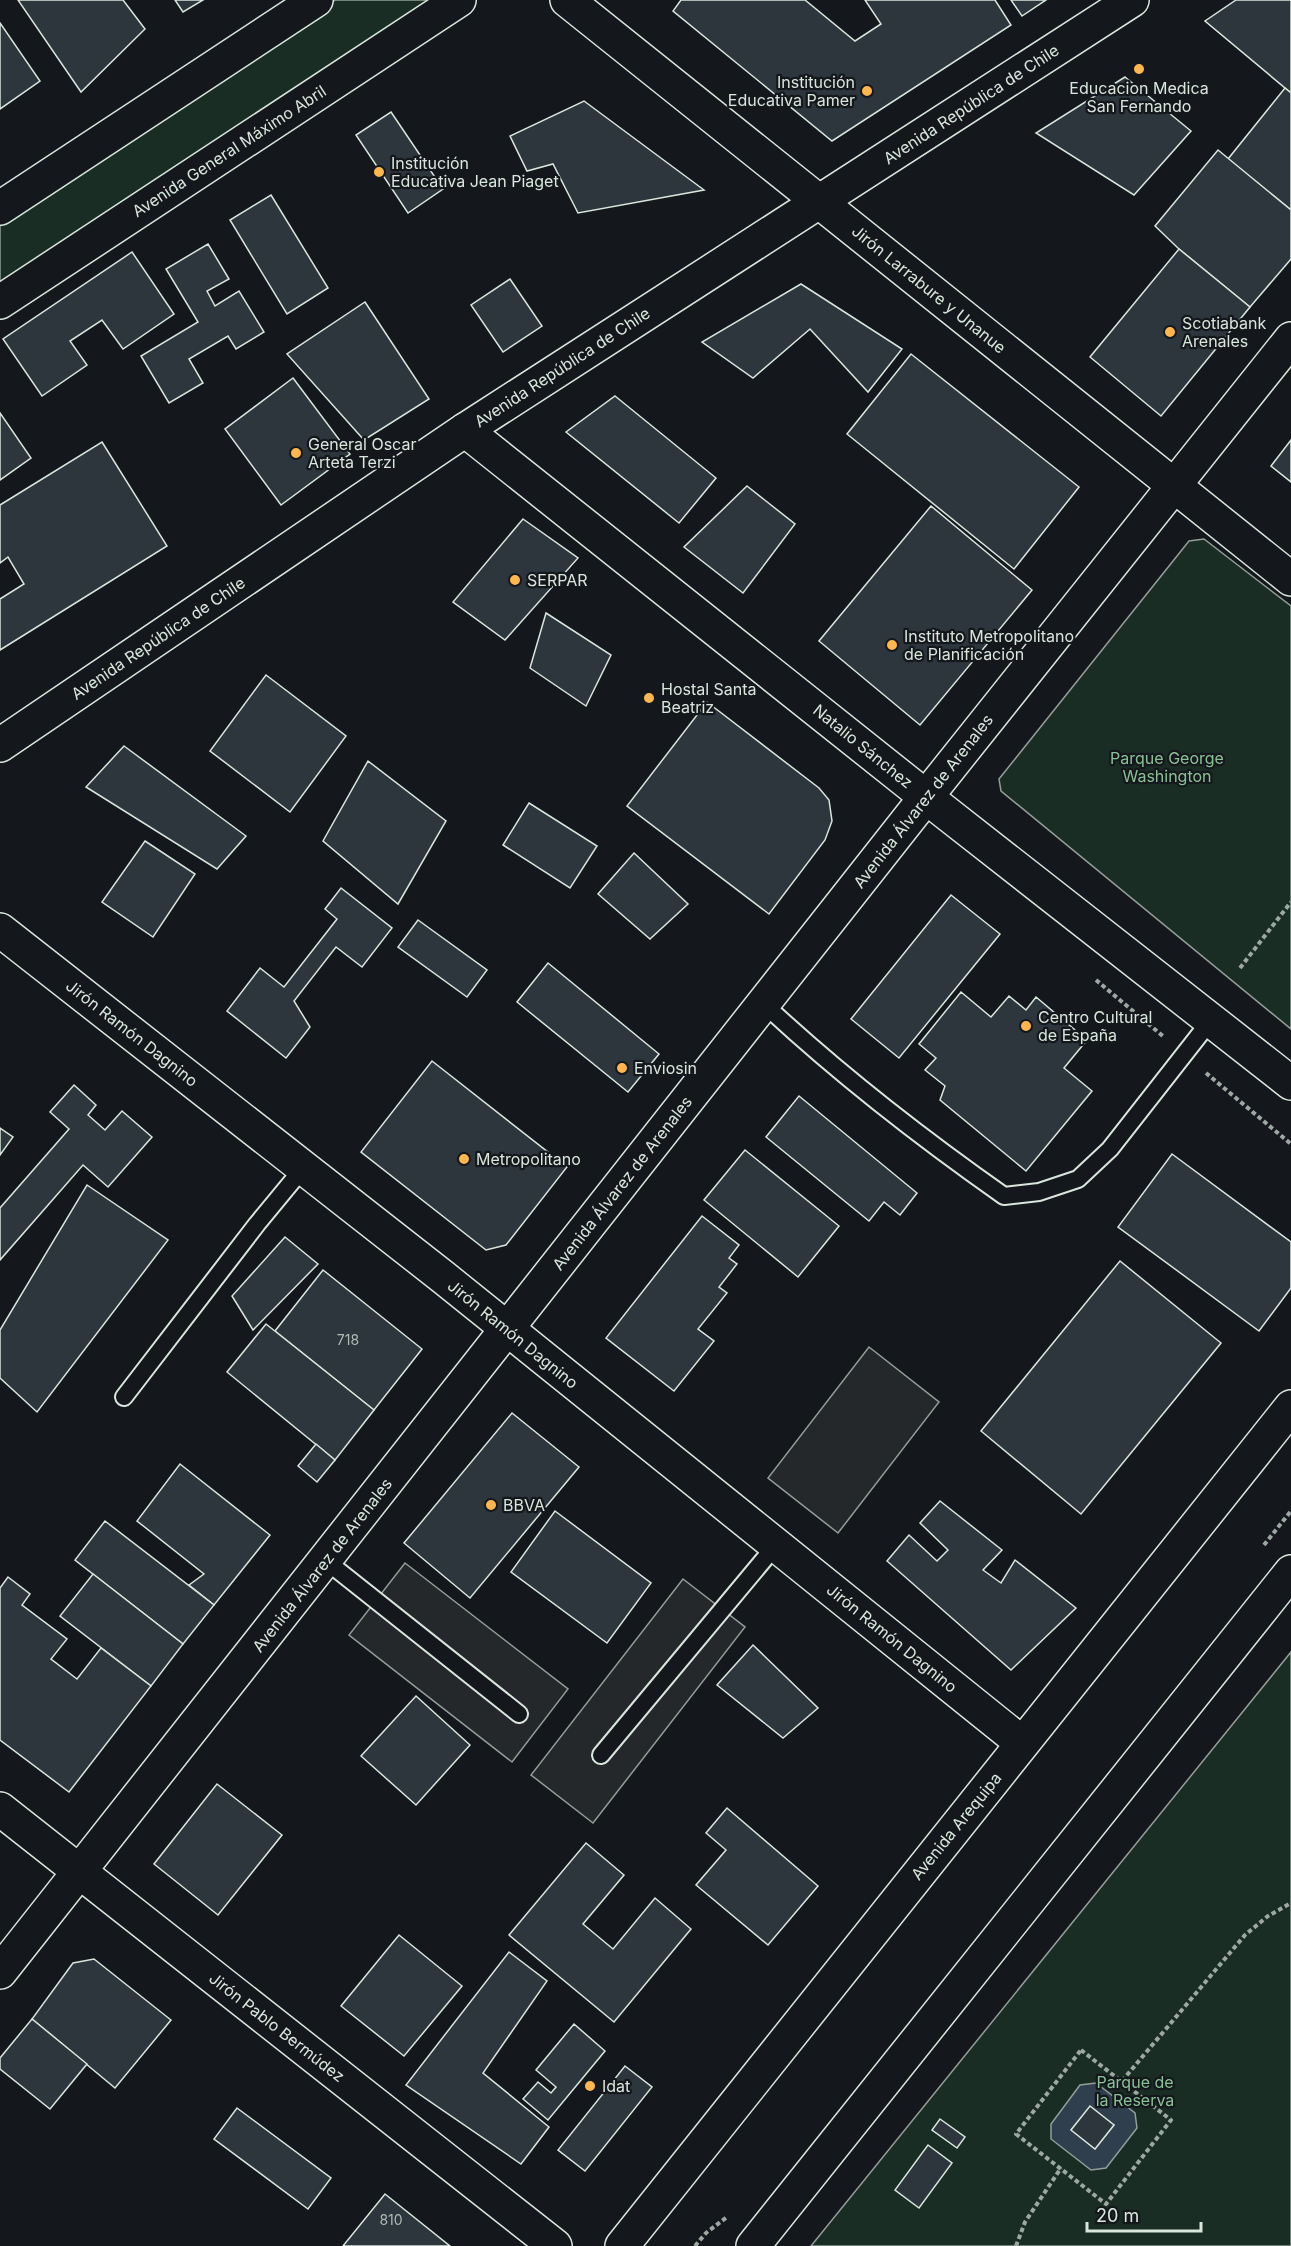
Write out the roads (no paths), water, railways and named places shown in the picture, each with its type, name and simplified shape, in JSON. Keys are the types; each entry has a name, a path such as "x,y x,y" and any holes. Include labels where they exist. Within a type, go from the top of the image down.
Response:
{"street":[{"path":"0,208 316,0"},
{"name":"Avenida General Máximo Abril","path":"0,302 459,0"},
{"name":"Avenida República de Chile","path":"0,745 465,430 818,200 884,161 1132,0"},
{"name":"Jirón Larrabure y Unanue","path":"577,3 818,200 1291,579"},
{"name":"Avenida Álvarez de Arenales","path":"0,1972 926,797 1291,339"},
{"name":"Natalio Sánchez","path":"465,430 926,797 1291,1083"},
{"name":"Jirón Ramón Dagnino","path":"0,930 304,1167 1022,1743"},
{"name":"Avenida Arequipa","path":"622,2246 1291,1407"},
{"path":"753,2246 1291,1572"},
{"name":"Jirón Pablo Bermúdez","path":"0,1809 555,2246"}],"lane":[{"path":"764,1004 816,1052 898,1118 1004,1196 1039,1192 1078,1179 1110,1149 1211,1020"},
{"path":"124,1397 257,1224 304,1167"},
{"path":"601,1755 776,1545"},
{"path":"325,1560 519,1714"}],"water":[{"path":"1096,2083 1135,2113 1137,2128 1106,2168 1091,2170 1051,2139 1051,2124 1080,2085","holes":["1091,2107 1114,2125 1095,2149 1071,2130"]}],"place":[{"name":"Educacion Medica San Fernando","path":"1139,69"},
{"name":"Institución Educativa Pamer","path":"867,91"},
{"name":"Institución Educativa Jean Piaget","path":"379,172"},
{"name":"Scotiabank Arenales","path":"1170,332"},
{"name":"General Oscar Arteta Terzi","path":"296,453"},
{"name":"SERPAR","path":"515,580"},
{"name":"Instituto Metropolitano de Planificación","path":"892,645"},
{"name":"Hostal Santa Beatriz","path":"649,698"},
{"name":"Centro Cultural de España","path":"1026,1026"},
{"name":"Enviosin","path":"622,1068"},
{"name":"Metropolitano","path":"464,1159"},
{"name":"BBVA","path":"491,1505"},
{"name":"Idat","path":"590,2086"}],"park label":[{"name":"Parque George Washington","path":"1167,767"},
{"name":"Parque de la Reserva","path":"1135,2091"}]}
